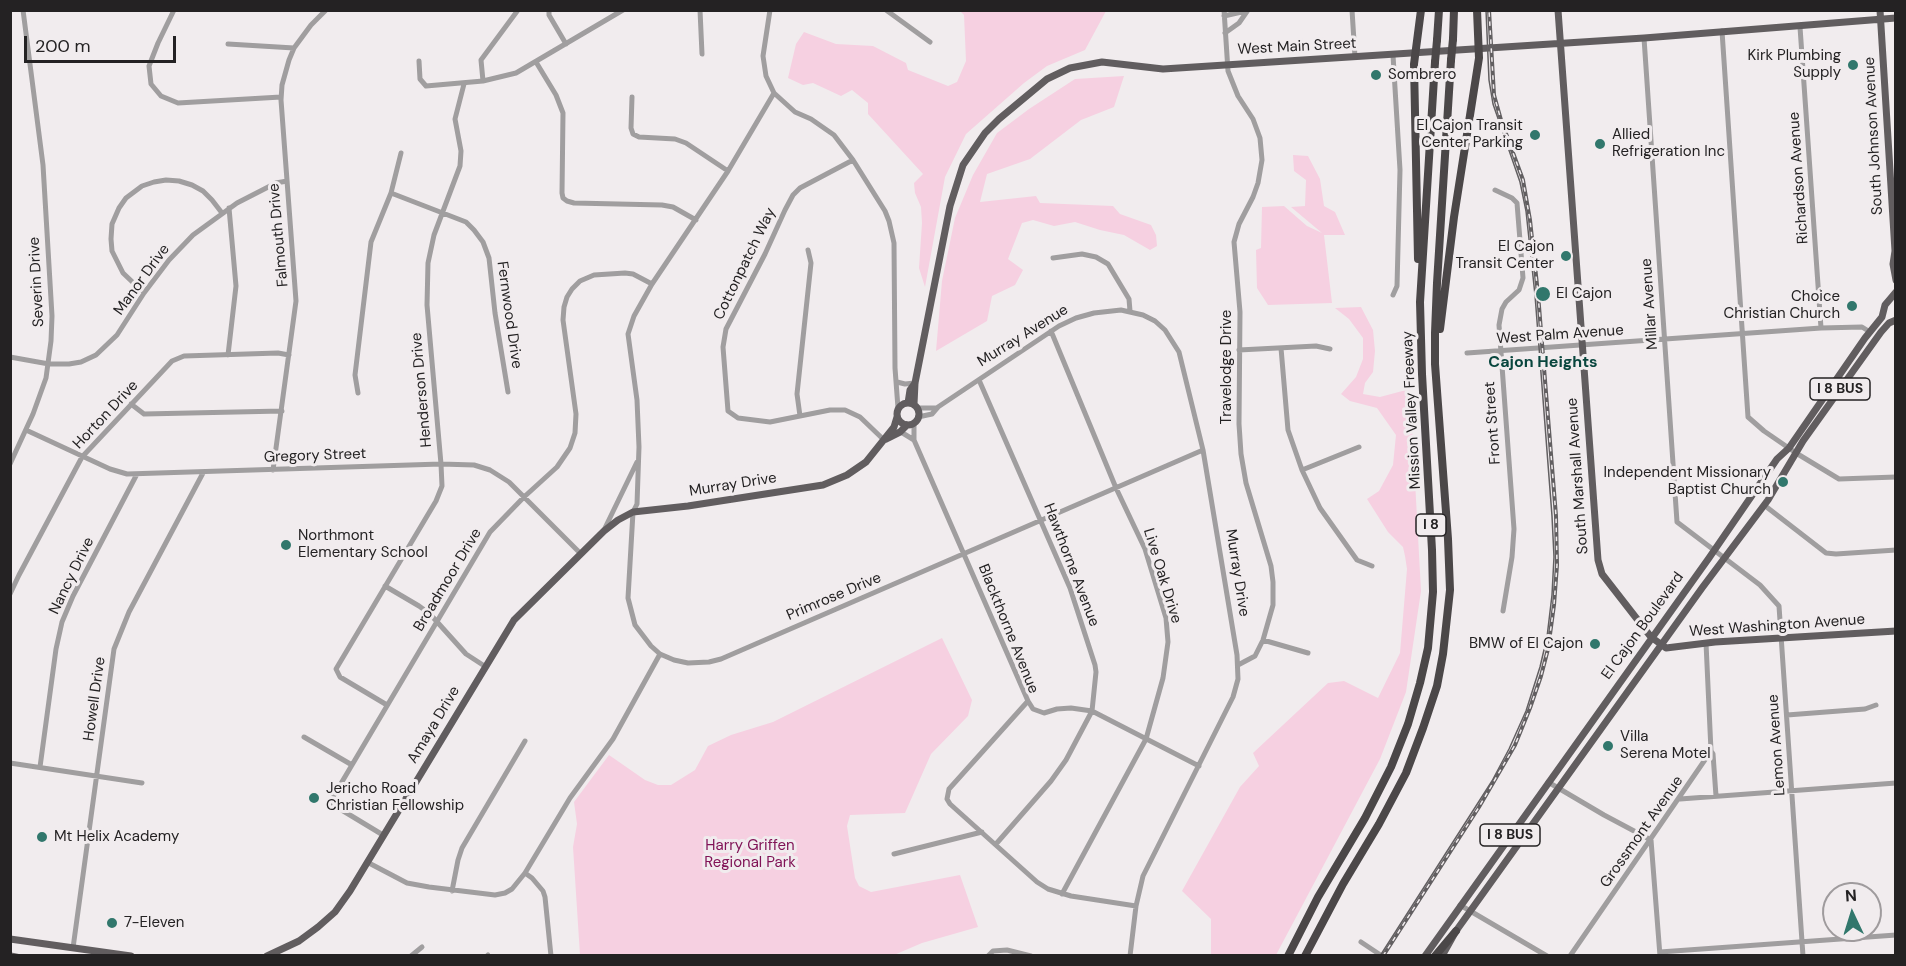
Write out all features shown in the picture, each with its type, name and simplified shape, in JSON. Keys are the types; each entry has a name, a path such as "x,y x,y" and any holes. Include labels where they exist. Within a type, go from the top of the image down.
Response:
{"highway":[{"path":"1420,302 1414,131 1415,54 1421,10"},
{"name":"Mission Valley Freeway","path":"1288,956 1318,897 1365,818 1391,767 1408,724 1428,648 1433,592 1420,302 1439,10"},
{"name":"Mission Valley Freeway","path":"1305,956 1338,892 1379,824 1406,773 1437,686 1443,654 1450,590 1435,363 1437,282 1454,10"},
{"path":"1435,363 1479,49 1477,10"},
{"name":"I 8 BUS","path":"1435,956 1456,931"}],"main road":[{"name":"South Marshall Avenue","path":"1558,10 1598,560 1602,574 1652,637 1661,645"},
{"name":"South Johnson Avenue","path":"1880,10 1895,252 1893,264 1896,280"},
{"name":"West Main Street","path":"912,412 915,383 953,192 963,165 985,133 999,119 1047,79 1078,66 1111,63 1163,69 1415,54 1800,27 1896,18"},
{"name":"I 8 BUS","path":"1895,320 1889,318 1884,312 1885,305 1896,292"},
{"name":"El Cajon Boulevard","path":"1425,956 1777,459 1789,448 1884,312"},
{"name":"El Cajon Boulevard","path":"1442,956 1456,931 1764,505 1796,453 1881,332 1895,320"},
{"name":"Murray Avenue","path":"866,462 894,427 898,408 912,412 901,432 884,440"},
{"path":"897,417 903,424 912,412"},
{"name":"Murray Drive","path":"633,512 823,485 847,475 866,462"},
{"name":"Amaya Drive","path":"268,955 299,940 327,920 351,891 514,620 604,531 633,512"},
{"name":"West Washington Avenue","path":"1661,645 1666,648 1706,643 1896,631"},
{"path":"10,939 131,956"}],"street":[{"name":"Severin Drive","path":"10,464 33,414 46,378 52,316 43,165 23,10"},
{"path":"174,10 149,66 151,84 161,96 175,102 188,103 281,97"},
{"name":"Falmouth Drive","path":"273,470 296,301 281,97 294,48 311,25 326,10"},
{"path":"483,81 481,60 518,10"},
{"path":"549,10 549,15 566,44"},
{"path":"419,61 420,79 426,86 464,84 516,73 623,10"},
{"path":"700,10 702,54"},
{"path":"770,10 764,63 766,76 774,93 795,112 811,119 834,135 853,160 885,211 892,232 898,408"},
{"path":"886,10 930,42"},
{"path":"1224,13 1248,10"},
{"path":"1225,33 1239,23 1248,10"},
{"path":"1353,10 1355,57"},
{"name":"Travelodge Drive","path":"1224,13 1227,64 1238,96 1253,119 1260,138 1262,160 1258,183 1239,224 1234,242 1240,312 1239,424 1242,461 1250,497 1272,566 1273,582 1272,605 1263,639 1255,656 1239,665"},
{"name":"Richardson Avenue","path":"1800,27 1821,328"},
{"path":"1722,31 1748,417 1796,453 1839,479 1896,477"},
{"name":"Millar Avenue","path":"1644,38 1677,522 1715,549"},
{"path":"228,44 294,48"},
{"path":"1393,55 1400,170 1397,286 1393,295"},
{"path":"536,62 556,95 563,113 563,198 573,203 662,205 673,207 696,219"},
{"name":"Henderson Drive","path":"387,705 340,677 336,669 436,501 442,486 427,305 430,248 460,166 461,155 455,118 464,84"},
{"path":"367,862 407,883 452,891 498,895 512,889 525,873 559,814 613,739 660,654 635,625 628,598 639,458 637,400 627,339 632,322 652,284 728,171 774,93"},
{"path":"632,97 631,128 633,134 639,137 675,139 686,143 728,171"},
{"path":"358,393 355,375 371,242 390,192 401,153"},
{"name":"Cottonpatch Way","path":"800,416 759,422 738,418 728,411 723,347 726,329 793,195 808,183 853,160"},
{"path":"144,293 120,268 111,245 114,220 126,198 142,186 154,182 179,181 203,191 222,213"},
{"name":"Manor Drive","path":"10,357 49,364 69,364 81,362 96,355 117,335 144,293 178,250 193,236 229,208 276,183 287,181"},
{"name":"Front Street","path":"1495,190 1517,203 1523,278 1519,290 1506,302 1499,318 1514,529 1503,611"},
{"name":"Fernwood Drive","path":"390,192 466,222 482,240 487,252 508,392"},
{"path":"228,355 236,286 229,208"},
{"path":"808,250 811,263 796,394 800,416 830,410 845,410 860,417 884,440"},
{"path":"1053,258 1083,254 1096,257 1108,264 1129,299 1130,311"},
{"name":"Broadmoor Drive","path":"383,836 334,806 333,797 490,532 557,467 570,448 575,433 576,414 564,320 564,307 569,293 580,282 594,275 633,274 652,284"},
{"name":"Murray Avenue","path":"912,412 932,414 938,407 1067,322 1094,313 1112,310 1130,311"},
{"name":"Murray Drive","path":"1130,311 1155,321 1176,346 1203,450 1239,665 1233,697 1143,876 1136,906 1130,956"},
{"name":"West Palm Avenue","path":"1467,352 1821,328 1862,327 1870,332"},
{"name":"Live Oak Drive","path":"1051,331 1116,488 1144,549 1168,631 1167,661 1146,739 1062,894"},
{"path":"1239,350 1316,346 1330,349"},
{"path":"1281,348 1288,430 1302,470 1320,508 1357,561 1372,566"},
{"name":"Horton Drive","path":"10,594 82,457 176,359 278,353 289,355"},
{"name":"Hawthorne Avenue","path":"979,380 1070,588 1095,665 1092,711 1066,760 996,844"},
{"path":"897,382 915,383"},
{"path":"898,389 912,412"},
{"path":"131,404 144,414 282,411"},
{"name":"Blackthorne Avenue","path":"912,412 914,440 1028,701 949,789 947,793 950,804 1037,882 1048,889 1062,894 1136,906"},
{"name":"Gregory Street","path":"26,430 116,471 137,474 466,464 490,470 509,482 581,554"},
{"path":"901,432 914,440"},
{"path":"1302,470 1359,447"},
{"name":"Primrose Drive","path":"660,654 681,662 710,662 721,659 1203,450"},
{"path":"604,531 639,458"},
{"name":"Howell Drive","path":"73,948 114,650 120,630 203,473"},
{"name":"Nancy Drive","path":"40,767 56,649 62,622 73,596 137,474"},
{"path":"1764,505 1826,553 1896,550"},
{"name":"Lemon Avenue","path":"1715,549 1760,585 1779,606 1803,956"},
{"path":"385,586 419,606 466,654 486,667"},
{"path":"1263,639 1308,653"},
{"path":"1706,643 1711,751 1716,796"},
{"path":"1028,701 1037,712 1044,713 1071,708 1092,711 1198,766"},
{"path":"1787,715 1865,709 1876,705"},
{"path":"304,737 352,765"},
{"path":"452,891 462,848 525,741"},
{"name":"Grossmont Avenue","path":"1570,956 1652,840 1711,751"},
{"path":"10,763 142,783"},
{"path":"1548,782 1652,840 1660,954 1896,935"},
{"path":"1680,799 1896,783"},
{"path":"894,854 982,832"},
{"path":"525,873 543,891 545,897 551,956"},
{"path":"1460,905 1547,956"},
{"path":"1361,942 1382,956"},
{"path":"411,956 422,947"},
{"path":"988,956 993,951 1007,950 1031,956"}],"green space":[{"path":"960,11 1106,11 1085,50 1047,66 966,134 945,177 925,287 919,268 921,207 915,193 914,183 923,174 868,114 868,103 852,90 841,96 813,83 803,85 788,78 796,44 804,32 836,44 873,46 906,63 908,70 948,86 957,82 966,61 964,15"},
{"path":"1124,76 1114,107 1081,120 1030,159 987,174 980,202 1036,196 1040,203 1113,206 1120,214 1151,225 1156,235 1157,246 1150,250 1124,235 1075,222 1054,226 1033,220 1022,223 1008,259 1023,270 1015,285 992,296 987,321 936,351 942,281 955,218 973,175 997,133 1075,79"},
{"path":"1293,155 1308,156 1320,179 1324,206 1335,212 1345,235 1324,235 1332,303 1268,305 1257,288 1256,250 1261,248 1262,207 1284,206 1307,226 1322,233 1291,207 1305,206 1306,180 1294,171"},
{"path":"1361,307 1373,330 1375,351 1373,372 1365,383 1363,394 1380,397 1410,389 1421,591 1406,692 1380,759 1276,955 1211,955 1211,919 1182,891 1240,787 1259,766 1253,753 1328,683 1344,681 1378,698 1400,653 1407,569 1405,556 1403,547 1388,532 1367,499 1379,491 1393,465 1396,435 1377,408 1350,401 1341,394 1356,377 1363,359 1363,338 1349,319 1335,308"},
{"name":"Harry Griffen Regional Park","path":"942,638 972,700 968,716 931,754 905,813 850,815 847,826 855,878 859,886 871,892 960,875 978,927 922,943 894,955 580,955 573,847 577,824 574,802 609,755 645,780 658,785 671,785 695,770 708,746 731,735 773,722"}],"tram line":[{"path":"1380,956 1492,781 1509,749 1526,711 1540,667 1547,637 1552,595 1554,557 1552,516 1535,295 1526,211 1520,182 1493,104 1489,80 1486,10"},
{"path":"10,953 25,956"}],"railway":[{"path":"1383,956 1479,807 1515,745 1541,676 1548,649 1554,605 1557,565 1556,516 1530,220 1523,180 1494,95 1489,10"}],"place":[{"name":"Kirk Plumbing Supply","path":"1853,65"},
{"name":"Sombrero","path":"1376,75"},
{"name":"El Cajon Transit Center Parking","path":"1535,135"},
{"name":"Allied Refrigeration Inc","path":"1600,144"},
{"name":"El Cajon Transit Center","path":"1566,256"},
{"name":"El Cajon","path":"1543,294"},
{"name":"Choice Christian Church","path":"1852,306"},
{"name":"Independent Missionary Baptist Church","path":"1783,482"},
{"name":"Northmont Elementary School","path":"286,545"},
{"name":"BMW of El Cajon","path":"1595,644"},
{"name":"Villa Serena Motel","path":"1608,746"},
{"name":"Jericho Road Christian Fellowship","path":"314,798"},
{"name":"Mt Helix Academy","path":"42,837"},
{"name":"7-Eleven","path":"112,923"}],"district":[{"name":"Cajon Heights","path":"1543,363"}]}
